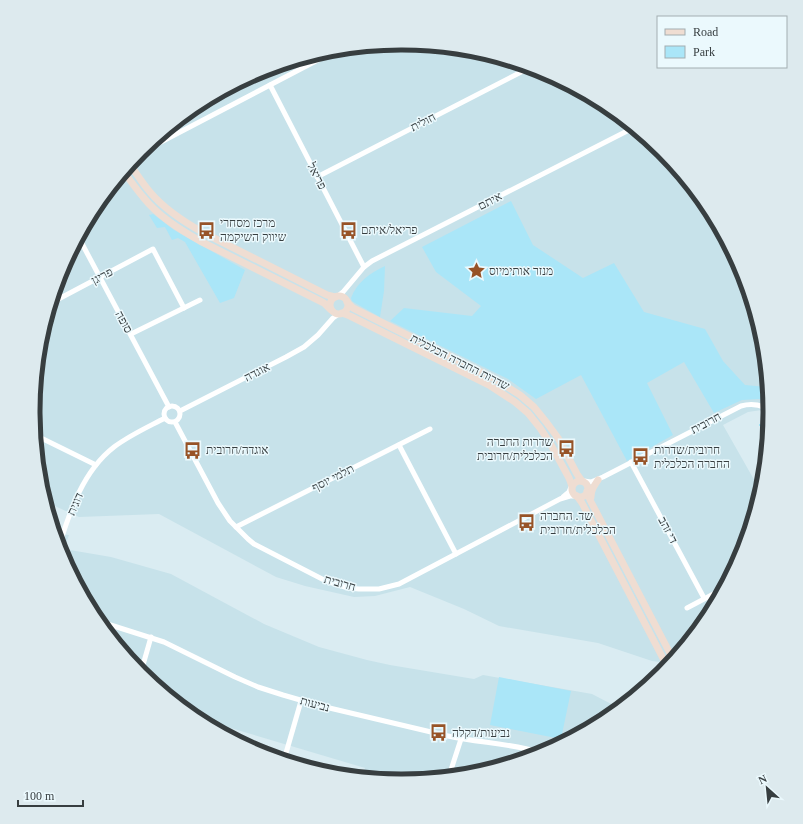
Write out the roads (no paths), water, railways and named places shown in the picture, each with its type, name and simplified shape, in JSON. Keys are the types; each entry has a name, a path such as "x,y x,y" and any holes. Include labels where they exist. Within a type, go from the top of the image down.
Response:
{"main road":[{"path":"134,170 155,198 169,211 185,222 327,295 337,296 344,298 348,305 346,310 336,312 330,303 332,298 337,296"},
{"name":"שדרות החברה הכלכלית","path":"128,177 148,204 180,230 324,303 336,312 350,316 488,385 515,402 528,414 545,435 569,478 572,487"},
{"name":"שדרות החברה הכלכלית","path":"347,301 353,308 493,378 520,395 534,407 547,423 560,442 577,474 583,481"},
{"path":"593,505 591,496 592,492 595,484 601,479"},
{"path":"664,660 582,503 572,492 572,487 575,482 583,481 587,485 593,505 670,653"},
{"path":"576,496 584,495 588,490"}],"street":[{"path":"161,142 316,61"},
{"name":"חולית","path":"317,177 522,72"},
{"name":"פריאל","path":"270,85 364,267"},
{"name":"איתם","path":"337,296 343,292 364,267 372,261 628,130"},
{"name":"סופה","path":"82,243 169,407"},
{"name":"פריגן","path":"58,299 153,249 184,308"},
{"name":"איתם","path":"347,301 346,293 352,280"},
{"path":"131,334 200,300"},
{"name":"אוגדה","path":"180,411 304,347 318,336 336,312"},
{"name":"חרובית","path":"588,490 601,479 741,406 747,404 763,406"},
{"path":"174,406 180,411 179,419 175,422 169,422 164,416 164,411 169,407 174,406"},
{"path":"41,437 96,465 114,447 165,418"},
{"name":"חרובית","path":"175,422 218,503 230,521 248,539 264,550 326,581 348,588 379,589 399,584 560,499 569,492 572,487"},
{"name":"תלמי יוסף","path":"236,527 430,429"},
{"path":"399,445 456,554"},
{"name":"די זהב","path":"632,462 704,598"},
{"name":"דוגית","path":"62,536 82,486 96,465"},
{"name":"חרובית","path":"583,481 591,482 601,479"},
{"name":"חרובית","path":"560,499 576,496"},
{"path":"687,608 715,593"},
{"name":"נביעות","path":"109,624 151,637 176,647 224,672 247,682 301,701 461,739 522,747 530,750"},
{"path":"142,664 151,637"},
{"path":"286,754 301,701"},
{"path":"451,770 461,739"}],"place":[{"name":"מרכז מסחרי שיווק השיקמה","path":"207,230"},
{"name":"פריאל/איתם","path":"348,230"},
{"name":"מנזר אותימיוס","path":"476,271"},
{"name":"שדרות החברה הכלכלית/חרובית","path":"566,449"},
{"name":"אוגדה/חרובית","path":"193,450"},
{"name":"חרובית/שדרות החברה הכלכלית","path":"641,457"},
{"name":"שד. החברה הכלכלית/חרובית","path":"527,523"},
{"name":"נביעות/דקלה","path":"439,733"}]}
